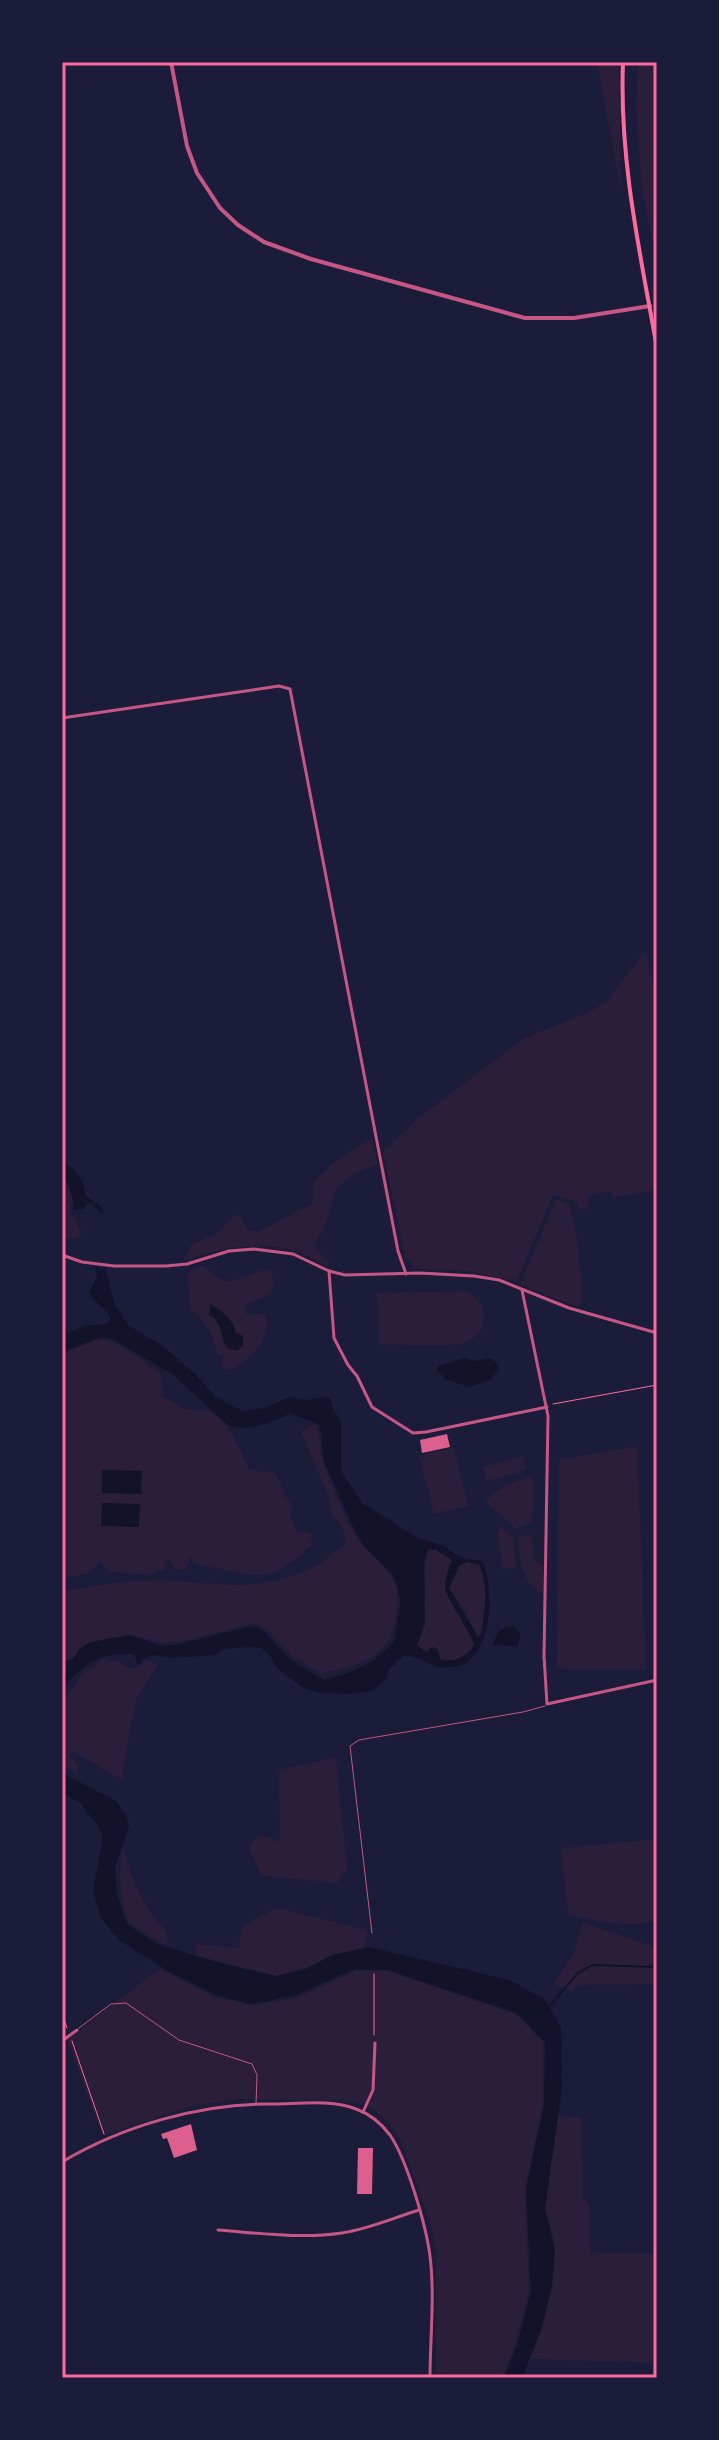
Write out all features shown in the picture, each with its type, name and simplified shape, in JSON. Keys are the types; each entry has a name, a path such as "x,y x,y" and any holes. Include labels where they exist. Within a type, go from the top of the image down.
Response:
{"main road":[{"path":"623,62 628,180 657,348"}],"street":[{"path":"171,62 187,146 197,173 220,208 238,225 264,242 311,259 525,318 574,318 650,306"},
{"path":"62,718 279,686 290,689 294,697 398,1251 406,1274"},
{"path":"62,1255 82,1262 114,1266 166,1266 187,1264 229,1251 254,1249 293,1254 329,1271 350,1276 406,1274 483,1277 499,1280 569,1308 657,1333"},
{"path":"329,1271 332,1328 338,1348 357,1376 372,1407 390,1420 413,1433 426,1432 547,1407"},
{"path":"522,1290 547,1407 544,1656 547,1704 657,1680"},
{"path":"62,2041 77,2030"},
{"path":"363,2112 373,2090 375,2043"},
{"path":"62,2162 106,2140 213,2107 335,2105 350,2106 363,2112 382,2125 396,2145 427,2238 431,2266 430,2378"},
{"path":"218,2230 342,2233 364,2229 419,2210"}],"lane":[{"path":"372,1933 350,1746 359,1740 523,1712 547,1704"},
{"path":"77,2030 111,2004 126,2003 179,2040 252,2064 257,2075 256,2104"}],"path":[{"path":"547,1407 657,1385"},
{"path":"374,1974 375,2043"},
{"path":"62,2014 106,2140"}],"shaded area":[{"path":"597,62 619,62 621,192"},
{"path":"638,62 657,62 657,265 642,191 636,109"},
{"path":"646,950 657,1007 657,1189 613,1198 611,1191 587,1196 589,1208 579,1210 576,1202 553,1195 517,1281 466,1271 415,1268 405,1257 383,1151 420,1117 523,1039 591,1011 607,1001"},
{"path":"373,1138 377,1165 358,1172 337,1187 326,1223 314,1247 331,1264 326,1267 293,1250 256,1246 220,1250 184,1260 191,1245 219,1232 234,1215 240,1216 247,1229 258,1232 313,1203 313,1182 338,1159"},
{"path":"62,1162 78,1175 85,1194 104,1213 92,1203 74,1210"},
{"path":"62,1177 69,1186 73,1200 70,1207 72,1216 82,1232 73,1238 62,1237"},
{"path":"556,1199 570,1205 577,1237 583,1298 578,1307 520,1285"},
{"path":"203,1265 217,1277 230,1282 260,1271 271,1271 274,1282 270,1294 248,1303 245,1312 249,1315 265,1313 267,1322 263,1339 245,1361 229,1370 222,1368 223,1356 218,1355 211,1333 201,1318 190,1310 187,1272"},
{"path":"97,1267 101,1271 105,1267 114,1303 129,1326 160,1344 216,1397 242,1411 265,1408 289,1397 331,1399 341,1421 341,1471 362,1503 418,1538 444,1546 461,1558 482,1561 489,1587 488,1620 478,1650 470,1660 458,1666 441,1667 405,1655 372,1691 351,1694 320,1693 304,1688 278,1669 269,1654 261,1648 223,1649 215,1655 175,1658 153,1655 138,1665 134,1654 122,1654 94,1661 62,1688 62,1669 67,1660 72,1660 80,1648 91,1642 129,1635 160,1645 176,1645 252,1626 262,1629 291,1660 324,1680 373,1661 394,1642 401,1600 394,1576 366,1548 356,1533 324,1462 320,1425 290,1413 260,1425 228,1425 172,1374 112,1339 103,1337 62,1352 62,1336 83,1326 106,1324 111,1320 89,1291 97,1278","holes":["428,1549 436,1550 452,1560 446,1590 474,1645 468,1653 456,1659 441,1661 437,1649 432,1647 426,1652 417,1645 425,1624 424,1564","467,1562 479,1564 484,1581 485,1608 478,1637 449,1588 459,1566"]},
{"path":"464,1291 477,1300 484,1314 482,1328 472,1339 444,1345 379,1345 377,1293"},
{"path":"210,1304 226,1316 236,1333 243,1336 243,1345 238,1350 228,1349 225,1345 217,1321 209,1315"},
{"path":"96,1339 122,1347 161,1374 163,1396 185,1409 210,1411 220,1418 250,1470 276,1473 285,1496 292,1504 291,1516 297,1531 311,1533 312,1545 282,1568 258,1575 196,1564 190,1557 187,1569 175,1569 169,1560 164,1563 166,1569 149,1575 110,1572 99,1563 87,1574 62,1578 62,1354"},
{"path":"464,1358 476,1361 489,1358 496,1362 499,1369 490,1380 469,1387 448,1380 437,1371 438,1366"},
{"path":"315,1424 326,1468 358,1540 389,1573 397,1588 393,1630 380,1650 360,1663 322,1673 293,1657 270,1632 255,1623 179,1642 165,1643 129,1635 67,1660 62,1669 62,1591 144,1581 239,1585 270,1582 311,1568 346,1543 342,1527 331,1513 329,1498 301,1431"},
{"path":"637,1446 646,1670 557,1669 559,1460"},
{"path":"454,1447 468,1506 434,1514 419,1456"},
{"path":"523,1456 526,1470 487,1481 483,1467"},
{"path":"102,1470 142,1471 141,1494 102,1493"},
{"path":"531,1476 534,1488 532,1522 516,1529 485,1501 503,1486"},
{"path":"102,1503 140,1504 139,1527 101,1526"},
{"path":"500,1526 513,1538 517,1568 503,1569 497,1536"},
{"path":"532,1534 534,1561 543,1566 543,1593 530,1583 521,1562 518,1537"},
{"path":"427,1549 436,1550 453,1560 448,1586 450,1596 474,1645 468,1653 454,1660 440,1659 417,1646 424,1610"},
{"path":"467,1562 479,1564 484,1581 485,1608 481,1635 478,1637 449,1588 459,1566"},
{"path":"507,1626 515,1627 520,1633 518,1646 492,1645 498,1633"},
{"path":"101,1660 115,1661 133,1669 148,1660 158,1665 137,1698 122,1780 73,1751 69,1755 78,1764 76,1774 62,1764 62,1703 81,1676"},
{"path":"336,1757 347,1868 337,1883 262,1876 248,1847 260,1835 280,1842 279,1770"},
{"path":"62,1773 116,1801 126,1815 129,1826 115,1867 117,1894 127,1924 157,1944 230,1966 277,1976 306,1969 332,1955 369,1947 509,1980 544,1999 561,2027 562,2088 545,2208 555,2249 552,2286 541,2330 522,2378 504,2378 517,2346 531,2291 526,2189 544,2105 545,2042 517,2013 388,1970 355,1969 294,1996 250,2004 214,1994 168,1971 119,1940 101,1918 93,1891 103,1836 80,1803 62,1792"},
{"path":"657,1839 657,1922 623,1925 568,1915 561,1848"},
{"path":"123,1849 139,1893 167,1932 167,1946 129,1923 121,1886"},
{"path":"277,1908 367,1930 366,1948 277,1976 197,1956 196,1944 238,1948 243,1925"},
{"path":"582,1922 657,1948 657,1984 579,1985 571,1991 554,1984 574,1953"},
{"path":"160,1968 214,1997 251,2005 294,1999 355,1971 388,1971 516,2014 543,2043 543,2104 525,2189 529,2291 515,2346 502,2378 436,2378 436,2256 432,2228 401,2141 390,2124 370,2107 349,2101 238,2099 191,2106 103,2136 67,2040"},
{"path":"557,2116 582,2117 583,2198 590,2207 590,2252 657,2254 657,2363 530,2359 552,2286 555,2249 545,2208"}],"building":[{"path":"447,1434 450,1447 422,1453 420,1440"},
{"path":"191,2124 197,2150 174,2158 167,2138 163,2139 161,2134"},
{"path":"358,2148 373,2148 372,2194 357,2194"}],"waterway":[{"path":"548,2008 578,1973 592,1965 657,1967"}]}
